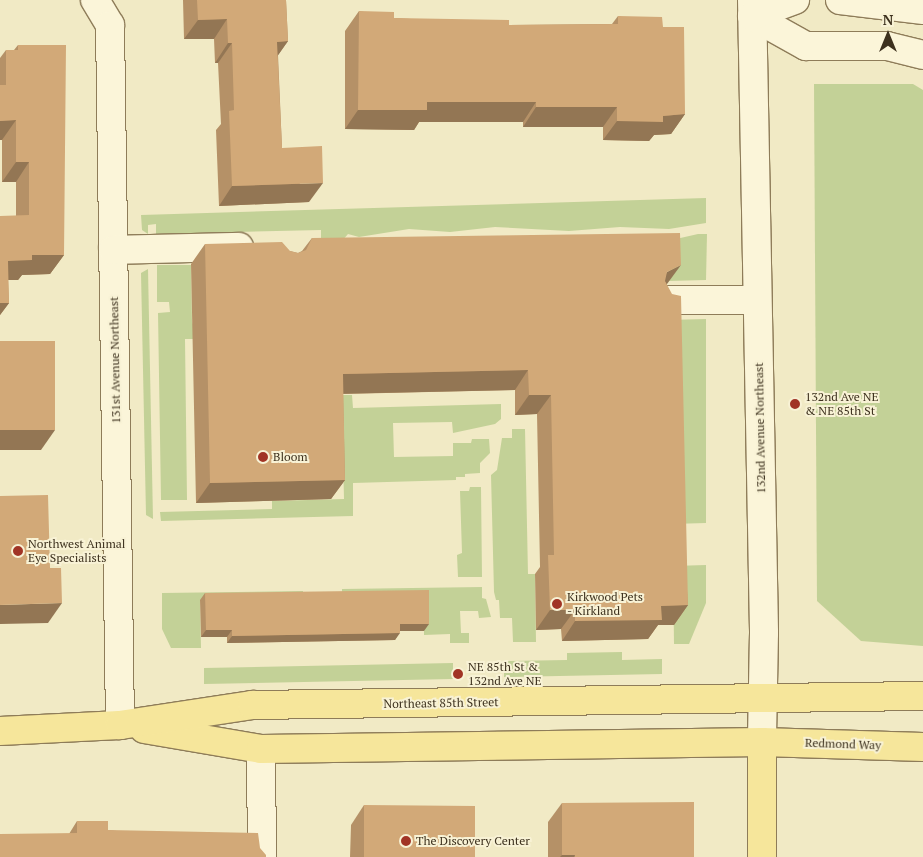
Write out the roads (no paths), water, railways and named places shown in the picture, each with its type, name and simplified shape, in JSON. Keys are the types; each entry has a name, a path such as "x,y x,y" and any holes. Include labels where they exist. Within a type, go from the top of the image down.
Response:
{"main road":[{"path":"763,698 923,696"},
{"name":"Northeast 85th Street","path":"0,730 120,725 252,705 763,698"},
{"name":"Northeast 85th Street","path":"120,725 261,748 762,742"},
{"name":"Redmond Way","path":"762,742 923,747"},
{"name":"132nd Avenue Northeast","path":"762,742 762,857"}],"street":[{"name":"131st Avenue Northeast","path":"95,0 110,25 120,725"},
{"path":"752,8 795,0"},
{"path":"840,0 923,10"},
{"path":"752,8 806,46 887,46 923,55"},
{"name":"132nd Avenue Northeast","path":"752,8 763,698 762,742"},
{"path":"113,250 262,247"},
{"path":"668,300 757,300"},
{"path":"261,748 262,857"}],"place":[{"name":"132nd Ave NE & NE 85th St","path":"795,404"},
{"name":"Bloom","path":"263,457"},
{"name":"Northwest Animal Eye Specialists","path":"18,551"},
{"name":"Kirkwood Pets - Kirkland","path":"557,604"},
{"name":"NE 85th St & 132nd Ave NE","path":"458,674"},
{"name":"The Discovery Center","path":"406,841"}]}
